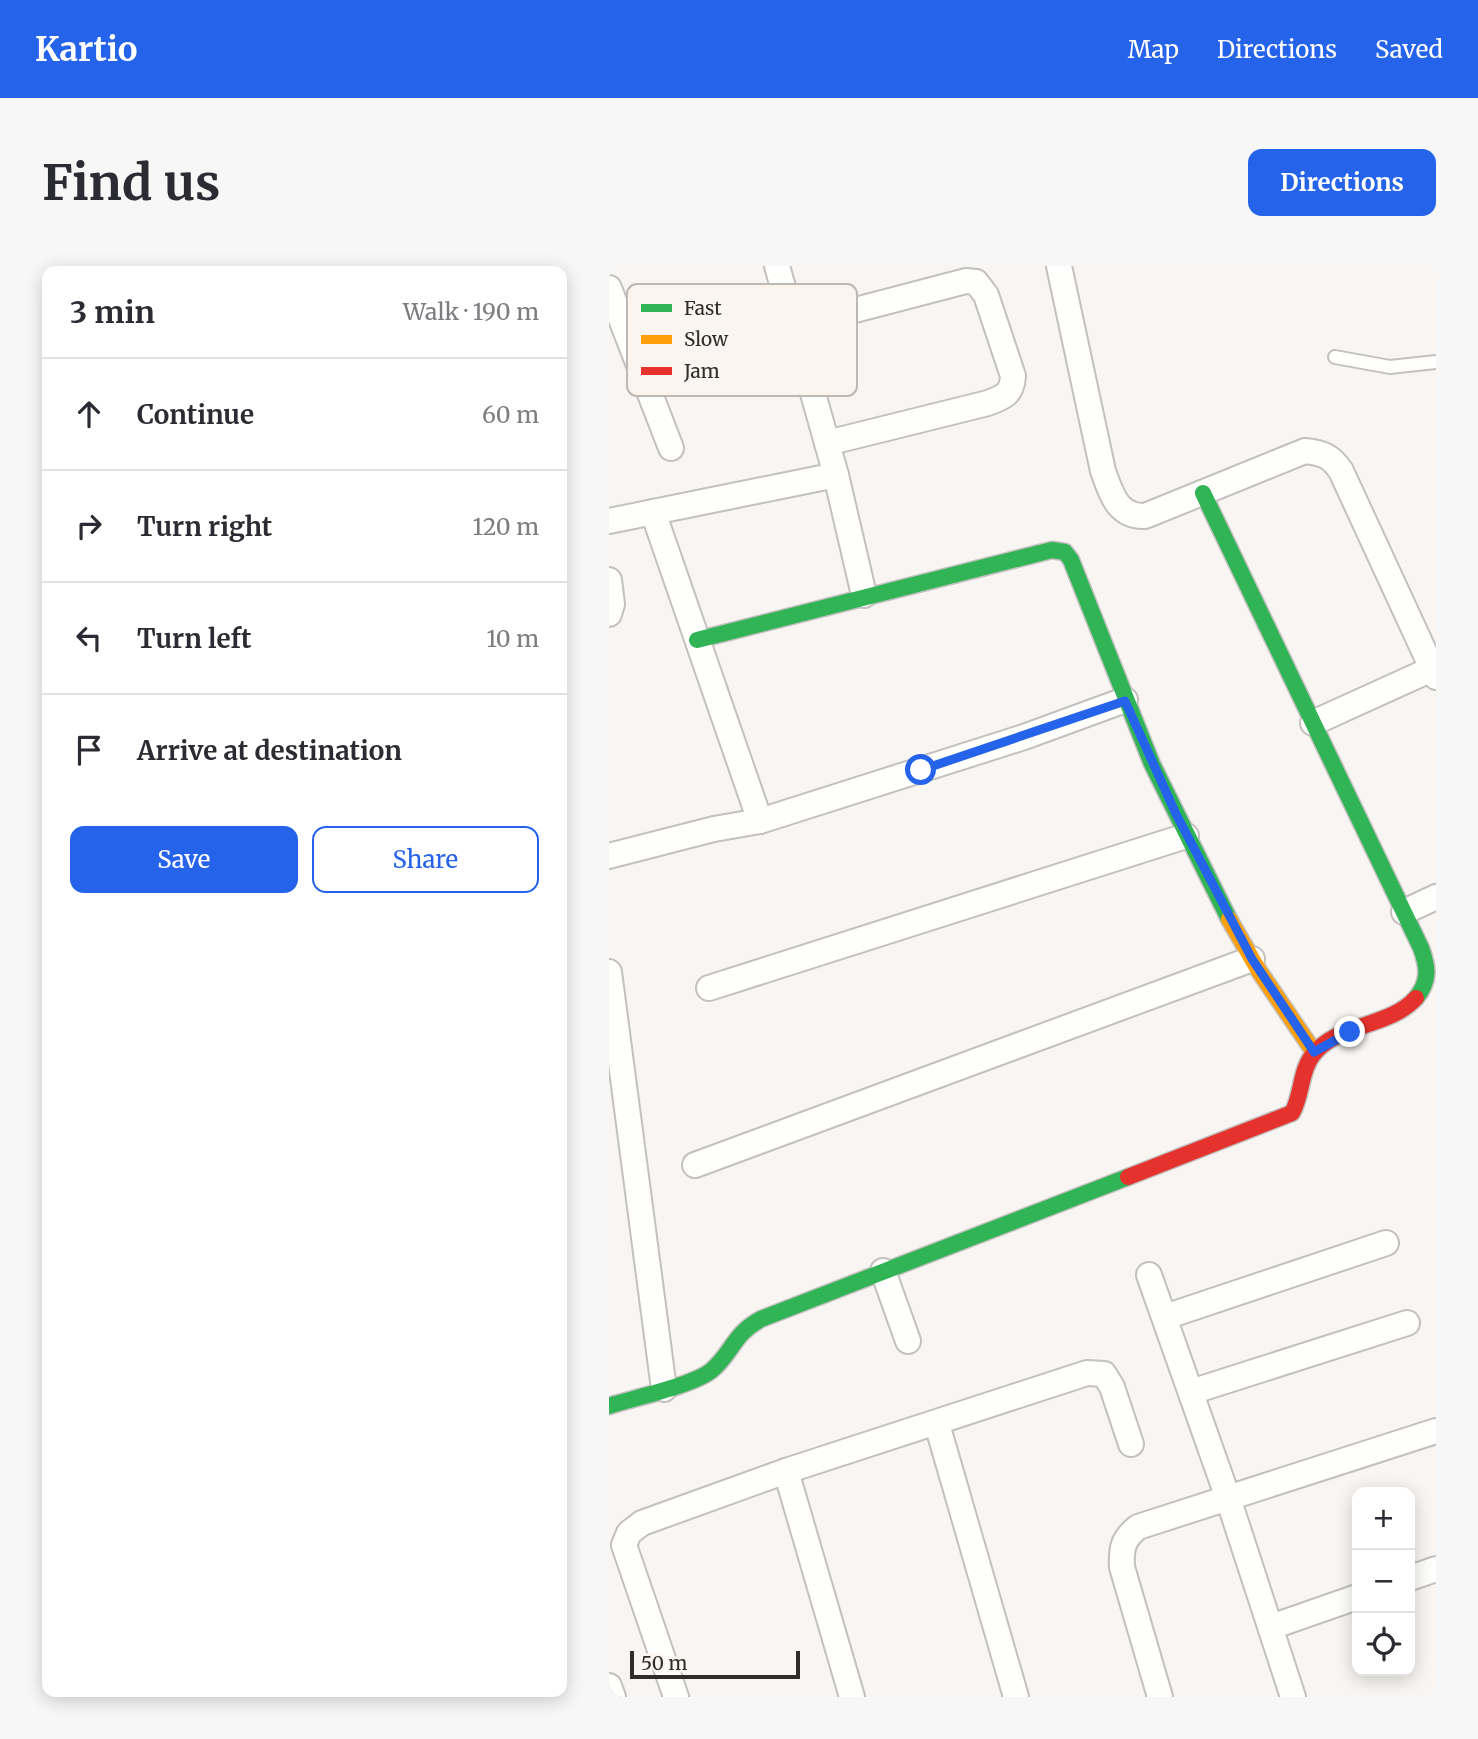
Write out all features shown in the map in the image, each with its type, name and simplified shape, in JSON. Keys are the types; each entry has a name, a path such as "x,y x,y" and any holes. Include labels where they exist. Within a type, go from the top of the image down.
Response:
{"street":[{"path":"777,266 782,284"},
{"path":"1059,266 1103,471 1114,500 1122,510 1135,517 1145,516 1305,451 1322,453 1333,459 1434,673 1313,723"},
{"path":"827,443 988,404 1006,396 1012,388 1013,376 986,295 976,282 966,281 857,310"},
{"path":"611,299 627,339"},
{"path":"650,396 671,448"},
{"path":"814,396 864,596"},
{"path":"609,521 835,475"},
{"path":"610,1402 664,1389 712,1370 743,1329 761,1319 1292,1113 1301,1100 1307,1064 1314,1052 1335,1039 1414,1002 1424,990 1428,972 1421,948 1203,493"},
{"path":"653,512 760,821"},
{"path":"697,640 1052,550 1065,552 1071,560 1102,648 1186,836 1252,959 1314,1052"},
{"path":"609,580 612,604 609,614"},
{"path":"609,856 715,829 760,821 1024,737 1125,701"},
{"path":"709,988 1186,836"},
{"path":"1404,912 1436,897"},
{"path":"695,1165 1252,959"},
{"path":"609,972 664,1389"},
{"path":"1165,1317 1387,1243"},
{"path":"883,1271 908,1341"},
{"path":"1149,1275 1228,1498 1293,1697"},
{"path":"1191,1392 1406,1323"},
{"path":"676,1697 624,1545 629,1533 642,1523 786,1471 1087,1373 1104,1374 1112,1387 1131,1444"},
{"path":"937,1424 1016,1697"},
{"path":"1160,1697 1122,1567 1121,1548 1127,1536 1138,1527 1436,1431"},
{"path":"786,1471 852,1697"},
{"path":"1415,1576 1436,1569"},
{"path":"1271,1627 1352,1599"},
{"path":"609,1686 613,1697"}],"lane":[{"path":"1335,357 1390,367 1436,362"}],"traffic: fast":[{"path":"1203,493 1421,948 1426,980 1416,998"},
{"path":"697,640 1052,550 1065,552 1071,560 1152,764 1229,919"},
{"path":"609,1406 704,1376 719,1363 744,1331 761,1319 1128,1177"}],"traffic: slow":[{"path":"1229,919 1259,971 1314,1052"}],"traffic: jam":[{"path":"1128,1177 1292,1113 1308,1062 1322,1045 1348,1031 1392,1015 1416,998"}],"route":[{"path":"921,770 1125,701 1186,836 1252,959 1314,1052 1350,1032"}]}
